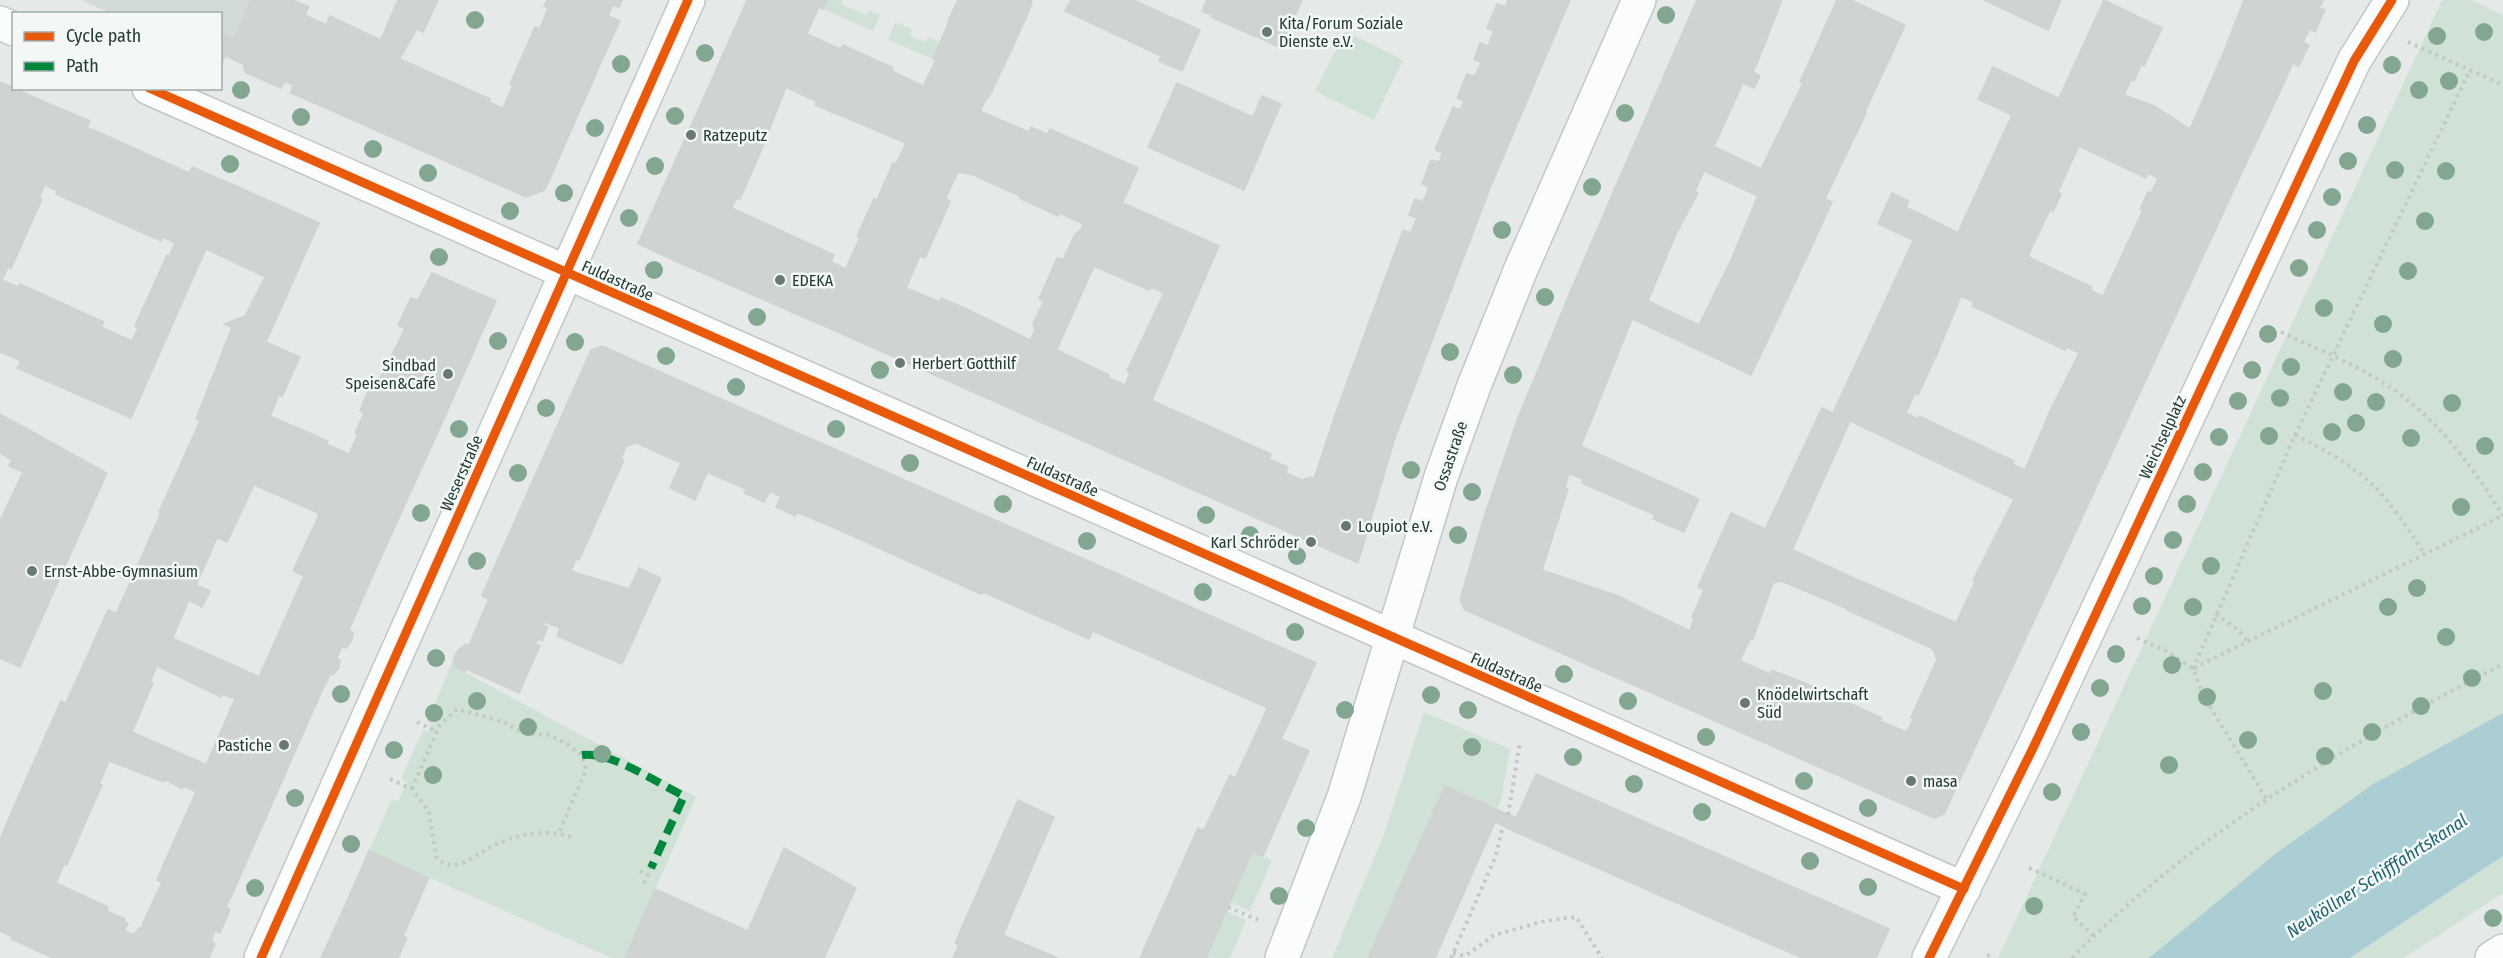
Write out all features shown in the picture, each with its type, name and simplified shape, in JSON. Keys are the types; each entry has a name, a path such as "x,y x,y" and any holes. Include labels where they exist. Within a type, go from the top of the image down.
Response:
{"street":[{"name":"Weserstraße","path":"261,958 688,0"},
{"name":"Ossastraße","path":"1282,958 1344,797 1441,477 1474,386 1521,269 1639,0"},
{"name":"Weichselplatz","path":"1929,958 1964,889 2354,61 2384,13"},
{"name":"Fuldastraße","path":"154,90 1964,889"},
{"path":"2492,958 2503,951"}],"path":[{"path":"2384,13 2470,70 2503,85"},
{"path":"2193,669 2295,435 2470,70"},
{"path":"2193,669 2503,516 2464,459 2426,418 2389,386 2281,332"},
{"path":"2295,435 2335,455 2361,473 2385,495 2425,555"},
{"path":"2216,614 2238,630 2248,642"},
{"path":"2137,638 2168,652 2193,669 2204,697 2266,798"},
{"path":"2072,958 2158,878 2266,798 2337,753 2503,664"},
{"path":"412,789 436,731 457,709 504,722 523,733 549,735 582,755 586,770 559,832"},
{"path":"417,722 436,731"},
{"path":"1508,815 1520,742"},
{"path":"390,779 412,789 429,811 436,857 447,864 460,863 503,842 533,834 559,832 573,838"},
{"path":"1503,826 1495,858 1452,956 1465,956 1494,935 1545,921 1576,917 1602,958"},
{"path":"644,883 651,868"},
{"path":"2029,868 2085,894 2073,917 2094,936"},
{"path":"640,871 648,875"},
{"path":"1228,907 1259,920"},
{"path":"1987,955 1994,958"}],"shaded area":[{"path":"81,0 251,0 222,63 222,12 109,12"}],"green space":[{"path":"827,0 843,0 842,5 866,15 869,10 880,15 873,31 823,9"},
{"path":"2442,0 2471,0 2503,15 2503,713 2373,784 2275,854 2149,958 1998,958"},
{"path":"895,22 912,29 910,36 926,42 928,37 941,42 933,59 888,40"},
{"path":"1345,31 1403,60 1374,120 1315,91"},
{"path":"453,660 457,668 696,797 625,958 612,958 369,851 392,799 398,801 407,782 401,779 423,730 428,732 431,724 427,722"},
{"path":"1424,712 1510,749 1501,800 1497,809 1445,786 1368,958 1332,958 1383,837"},
{"path":"1252,852 1272,860 1250,911 1230,902"},
{"path":"2503,856 2503,893 2404,958 2350,958"},
{"path":"1227,911 1246,920 1230,958 1206,958"}],"water":[{"name":"Neuköllner Schifffahrtskanal","path":"2503,713 2503,856 2350,958 2149,958 2275,854 2373,784"}],"building":[{"path":"251,0 292,0 309,7 305,15 326,25 330,16 381,40 346,117 291,93 293,85 285,81 281,88 246,73 243,64 226,56"},
{"path":"398,0 438,0 423,32 417,29 404,51 386,43 387,39 382,37"},
{"path":"547,0 622,0 619,7 613,5 608,16 620,21 603,58 540,29 548,8 544,6"},
{"path":"747,0 827,0 823,9 819,7 807,34 840,49 843,45 893,68 892,71 923,86 936,60 933,59 949,22 1012,49 989,97 958,85 940,123 733,32"},
{"path":"958,0 1031,0 1032,4 1012,49 948,21"},
{"path":"1071,0 1133,0 1200,30 1182,71 1159,61 1161,56 1065,11"},
{"name":"Kita/Forum Soziale Dienste e.V.","path":"1207,0 1302,0 1281,48 1211,17 1212,15 1202,11"},
{"path":"1508,0 1570,0 1490,188 1430,162 1432,160 1439,162 1443,153 1435,150 1453,107 1460,110 1464,101 1457,98 1467,74 1475,76 1481,62 1474,59 1480,43 1488,46 1494,31 1487,28 1497,4 1505,7"},
{"path":"1697,0 1782,0 1758,61 1685,27"},
{"path":"1837,0 1851,0 1905,25 1865,112 1800,82"},
{"path":"1984,0 2061,0 2048,30"},
{"path":"2104,0 2162,28 2144,66 2141,65 2124,95 2154,106 2190,129 2222,56 2283,85 2237,183 2059,98"},
{"path":"2244,0 2323,0 2319,8 2325,10 2315,32 2310,29 2303,42 2309,45 2299,66 2293,63 2283,85 2222,56"},
{"path":"535,27 603,58 545,190 526,197 346,117 382,37 387,39 386,43 404,51 400,59 490,99 489,102 503,108 513,85 510,84"},
{"path":"1685,27 1758,61 1753,72 1760,76 1754,88 1743,83 1714,146 1647,115"},
{"path":"733,32 946,126 907,213 877,200 893,163 896,164 906,143 815,105 817,102 786,87 762,149 694,119"},
{"path":"222,34 233,39 222,63"},
{"path":"1993,67 2107,121 2093,153 2079,146 2058,192 2061,194 2053,212 2050,210 2028,256 2041,263 2027,294 1947,256 2012,115 1978,99"},
{"path":"0,82 12,87 12,90 18,90 47,103 0,208"},
{"path":"1177,83 1253,117 1262,96 1281,104 1244,190 1148,147"},
{"path":"1803,83 1866,113 1825,199 1761,169"},
{"path":"958,85 988,96 980,111 1029,132 1031,127 1047,134 1034,165 940,123"},
{"path":"47,103 90,121 87,127 189,173 192,167 234,185 131,418 17,368 21,361 0,352 0,208","holes":["45,185 57,191 56,194 161,241 163,237 175,243 169,256 167,255 135,326 138,328 132,341 101,327 104,322 20,284 18,287 2,280 8,267 11,269 42,199 39,198"]},
{"path":"1647,115 1832,202 1792,289 1731,260 1758,196 1704,171 1695,191 1698,193 1676,234 1609,202"},
{"path":"694,119 762,149 740,199 737,198 728,213 723,214 713,235 696,229 684,234 673,260 638,244"},
{"path":"2107,121 2237,183 2157,356 2027,294 2041,263 2092,287 2090,290 2103,296 2143,210 2140,209 2158,178 2148,173 2146,178 2093,153"},
{"path":"946,126 1034,165 1020,196 973,175 958,172 946,198 950,202 925,258 920,256 906,288 940,302 941,298 969,310 939,377 851,338"},
{"path":"1050,129 1138,168 1027,416 939,377 969,310 1030,340 1035,331 1033,323 1044,301 1039,299 1057,258 1063,260 1075,234 1080,231 1083,224 1060,213 1058,216 1019,198"},
{"path":"1430,162 1490,188 1395,438 1336,412 1403,230 1411,233 1417,218 1409,215 1415,199 1423,202 1429,187 1422,184"},
{"path":"234,185 319,223 266,342 224,324 245,316 265,277 206,249"},
{"path":"1892,193 1909,201 1906,207 1957,232 1947,256 1878,224"},
{"path":"874,199 907,213 864,308 862,303 836,291"},
{"path":"1609,202 1676,234 1648,301 1699,325 1731,260 1792,289 1751,375 1571,290"},
{"path":"1123,203 1219,246 1126,460 1027,416 1057,350 1125,385 1130,373 1127,371 1164,293 1151,287 1149,290 1094,266"},
{"name":"EDEKA","path":"732,208 834,255 831,262 846,269 836,291 862,303 864,308 851,338 673,260 684,234 696,229 713,235 723,214 728,213"},
{"path":"1913,241 2157,356 2117,442 2050,411 2079,353 2067,347 2065,350 1972,306 1974,302 1961,296 1936,357 1873,327"},
{"path":"432,273 496,301 443,421 374,390 405,329 398,325 411,298 418,300"},
{"path":"1571,290 1632,319 1581,446 1518,418"},
{"path":"232,327 300,357 282,397 279,395 270,416 328,441 326,444 349,454 358,434 355,433 364,413 360,411 369,388 443,421 402,511 196,419"},
{"path":"1873,327 1936,356 1918,395 1915,393 1906,413 1918,419 1919,416 2014,461 2012,464 2025,470 2050,411 2117,442 2077,529 1833,413"},
{"path":"602,346 737,406 695,500 670,488 681,463 636,443 626,446 621,459 624,460 579,560 576,559 571,571 629,589 639,568 661,578 636,634 493,570 591,350"},
{"path":"1151,400 1242,441 1216,500 1126,460"},
{"path":"737,406 866,463 837,529 797,512 795,516 776,507 781,497 770,491 764,502 744,493 746,489 707,472"},
{"path":"1822,408 1850,421 1792,550 1762,536"},
{"path":"1336,412 1395,438 1358,563 1216,500 1242,441 1271,454 1269,459 1288,467 1286,473 1302,480 1310,477 1314,479"},
{"path":"0,414 107,473 93,504 9,466 12,460 0,453"},
{"path":"1518,418 1668,485 1655,515 1582,483 1583,479 1569,474 1565,487 1568,489 1542,570 1618,596 1588,665 1465,610 1460,600 1483,520"},
{"path":"200,421 402,511 361,602 293,571 319,515 316,512 254,485 227,542 159,512"},
{"path":"866,463 1118,574 1089,639 983,592 981,594 837,529"},
{"path":"22,474 93,504 33,638 0,624 0,521"},
{"path":"1668,485 1699,499 1684,532 1653,519"},
{"path":"2014,499 2077,529 2020,651 1956,623 1975,582 1973,580"},
{"path":"161,513 217,538 196,585 210,591 202,607 189,600 172,639 116,614"},
{"path":"1731,513 1766,529 1686,708 1588,665 1618,596 1690,631 1694,619 1692,617 1704,590 1698,587"},
{"path":"1762,536 1861,581 1848,609 1781,581 1773,583 1753,639 1750,639 1740,661 1770,674 1772,670 1814,687 1785,752 1686,708"},
{"path":"493,570 636,634 622,664 557,636 560,628 545,622 543,625 548,627 542,641 538,639 535,644 540,646 519,693 466,669 465,672 457,668 453,660 458,650 466,644 469,645 489,599 482,596"},
{"path":"1118,574 1316,663 1291,718 1093,631"},
{"path":"304,576 361,602 349,630 353,632 352,640 346,648 342,646 337,658 340,660 339,668 333,675 330,674 317,702 259,677"},
{"path":"1861,581 2020,651 1944,814 1934,818 1785,752 1814,687 1882,718 1880,721 1907,732 1913,720 1911,717 1937,660 1933,649 1847,610"},
{"path":"108,610 317,702 276,795 206,765 235,699 222,694 221,697 157,666 150,682 153,683 132,732 66,703"},
{"path":"0,624 33,638 20,667 0,658"},
{"path":"61,701 276,795 234,890 166,859 196,792 184,786 182,789 165,779 164,782 109,761 99,784 102,785 85,823 19,795"},
{"path":"1267,708 1291,718 1281,739 1258,729"},
{"path":"1258,729 1309,751 1263,856 1204,830 1230,775 1235,778"},
{"path":"1536,774 1889,929 1876,958 1802,958 1511,830"},
{"path":"1445,786 1500,811 1435,958 1368,958"},
{"path":"19,795 85,823 67,865 64,864 56,883 108,907 107,911 125,919 124,922 128,923 116,949 0,897 0,839"},
{"path":"1018,800 1054,817 1003,935 1058,958 982,958 955,943"},
{"path":"1500,811 1517,818 1511,830 1495,822"},
{"path":"1198,828 1252,852 1206,958 1140,958"},
{"path":"784,848 820,868 781,958 625,958 655,889 748,931"},
{"path":"369,851 429,878 403,936 343,910"},
{"path":"166,859 234,890 226,907 230,910 220,933 215,931 211,941 215,944 209,958 136,958 116,949 124,930 134,935 139,928 146,926 142,925 162,882 157,880"},
{"path":"820,868 856,888 824,958 781,958"},
{"path":"0,897 25,909 12,937 0,931"},
{"path":"25,909 136,958 53,958 11,939"},
{"path":"343,910 407,938 398,958 321,958"},
{"path":"959,945 982,958 953,958"}],"marked path":[{"path":"582,755 594,755 620,763 684,796 651,868"}],"cycle path":[{"path":"261,958 688,0"},
{"path":"1929,958 2034,746 2354,61 2392,0"},
{"path":"154,90 1964,889"}],"place":[{"name":"Kita/Forum Soziale Dienste e.V.","path":"1267,32"},
{"name":"Ratzeputz","path":"691,135"},
{"name":"EDEKA","path":"780,280"},
{"name":"Herbert Gotthilf","path":"900,363"},
{"name":"Sindbad Speisen&Café","path":"448,374"},
{"name":"Loupiot e.V.","path":"1346,526"},
{"name":"Karl Schröder","path":"1311,542"},
{"name":"Ernst-Abbe-Gymnasium","path":"32,571"},
{"name":"Knödelwirtschaft Süd","path":"1745,703"},
{"name":"Pastiche","path":"284,745"},
{"name":"masa","path":"1911,781"}]}
